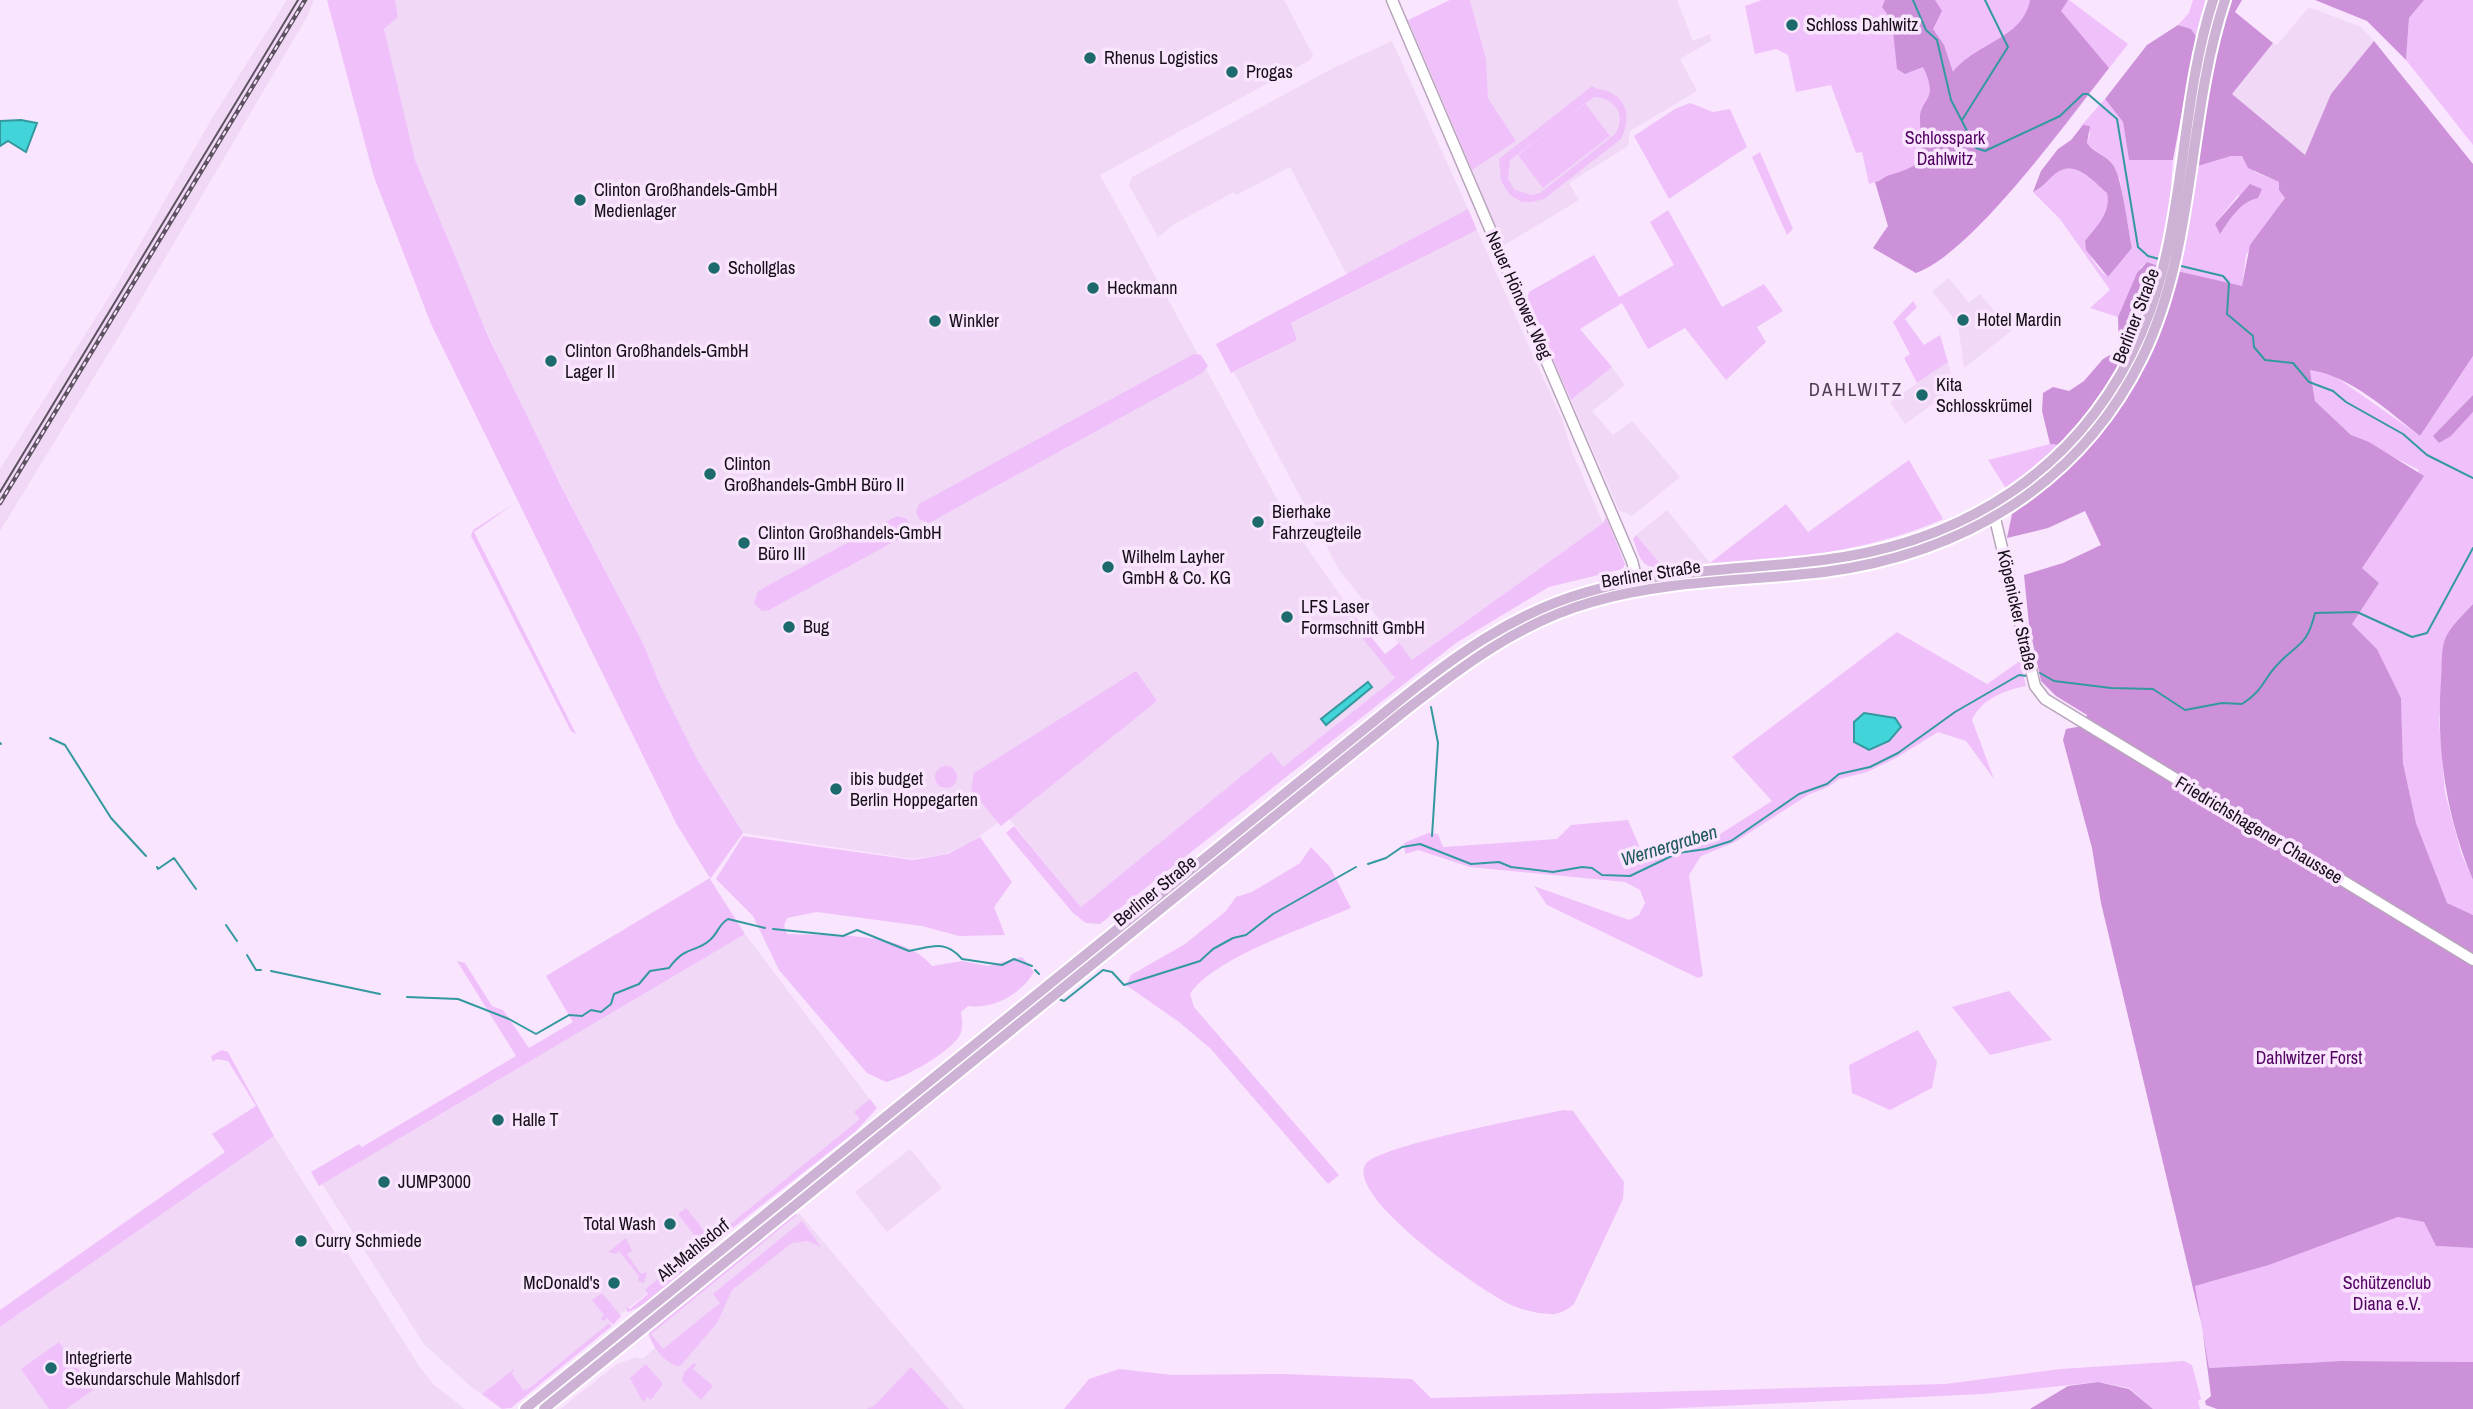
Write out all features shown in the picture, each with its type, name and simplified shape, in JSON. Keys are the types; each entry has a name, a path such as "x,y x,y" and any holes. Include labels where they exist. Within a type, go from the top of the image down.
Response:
{"main road":[{"name":"Neuer Hönower Weg","path":"1392,0 1553,373 1640,592"},
{"name":"Berliner Straße","path":"2175,240 2192,86 2213,0"},
{"name":"Berliner Straße","path":"888,1122 1474,659 1549,616 1593,601 1640,592 1871,564 1937,546 1993,512 2061,452 2096,412 2132,353 2165,281 2205,74 2225,0"},
{"name":"Berliner Straße","path":"888,1122 1466,650 1498,629 1544,607 1590,591 1637,580 1870,552 1993,512"},
{"name":"Köpenicker Straße","path":"1993,512 2035,686 2045,699"},
{"name":"Friedrichshagener Chaussee","path":"2045,699 2473,960"},
{"name":"Alt-Mahlsdorf","path":"525,1409 888,1122"},
{"name":"Alt-Mahlsdorf","path":"544,1409 888,1122"}],"shaded area":[{"path":"287,0 314,0 307,17 124,328 0,531 0,469 114,289 214,115"},
{"path":"395,0 1284,0 1313,55 1310,60 1100,175 1290,523 1356,618 1350,622 1395,678 1283,767 1270,753 1081,907 1007,816 973,841 946,854 913,859 743,833 698,761 660,685 643,643 521,408 464,280 415,160 404,123 384,29 398,17"},
{"path":"1470,0 1677,0 1693,41 1710,34 1711,41 1680,59 1697,91 1630,131 1628,146 1569,183 1579,200 1503,246 1472,170 1516,141 1488,98 1486,59"},
{"path":"2309,7 2361,27 2374,41 2332,94 2306,156 2231,93 2273,43 2277,45"},
{"path":"1392,41 1468,209 1347,275 1290,167 1236,195 1234,192 1176,223 1158,237 1129,185 1132,177 1335,67"},
{"path":"21,120 37,123 26,152 8,141 0,146 0,121"},
{"path":"1477,230 1563,422 1572,452 1603,523 1412,660 1339,570 1234,372 1297,340 1290,324"},
{"path":"1949,278 1969,303 1980,294 2011,331 1964,368 1958,324 1932,291"},
{"name":"Kita Schlosskrümel","path":"1948,362 1954,389 1905,424 1890,402"},
{"path":"1612,367 1625,385 1592,411 1613,435 1632,421 1680,477 1632,516 1619,510 1571,400"},
{"path":"1667,510 1710,563 1663,567 1636,535"},
{"path":"1368,682 1372,687 1326,725 1321,719"},
{"path":"1864,713 1895,718 1901,727 1889,741 1869,750 1854,742 1854,722"},
{"path":"745,934 875,1106 853,1129 502,1409 469,1385 424,1344 322,1184"},
{"path":"274,1136 419,1366 433,1384 465,1409 0,1409 0,1327"},
{"path":"910,1149 942,1188 887,1232 855,1192"},
{"path":"799,1213 965,1409 560,1409 617,1364 637,1357 642,1359 656,1347 648,1335"}],"green space":[{"path":"327,0 395,0 398,17 384,29 415,160 489,338 561,486 643,643 660,685 698,761 743,833 710,879 745,934 319,1186 311,1172 359,1144 362,1147 516,1056 457,961 465,963 492,1006 503,1010 529,1048 573,1022 546,976 710,878 677,825 431,324 374,177"},
{"path":"1450,0 1470,0 1486,59 1488,98 1516,141 1472,170 1408,20"},
{"name":"Schlosspark Dahlwitz","path":"1762,0 2069,0 2128,44 2058,135 1998,205 1969,236 1941,259 1916,273 1873,248 1888,226 1876,182 1869,184 1862,152 1856,153 1831,85 1796,92 1788,55 1776,49 1755,54 1745,6"},
{"name":"Schlosspark Dahlwitz","path":"1885,0 1935,0 1942,11 1933,29 1944,45 1953,72 1962,62 2018,24 2026,13 2030,0 2068,0 2061,11 2109,68 1992,212 1939,260 1916,273 1873,248 1888,226 1875,182 1904,171 1918,161 1922,149 1921,111 1930,93 1923,67 1905,74 1897,69 1892,21 1882,7"},
{"path":"2193,0 2208,0 2196,36 2191,29 2178,25 2189,13"},
{"path":"2230,0 2242,0 2235,12 2273,43 2232,94 2305,155 2331,94 2374,41 2473,164 2473,356 2420,436 2354,387 2340,379 2310,370 2315,401 2351,435 2369,442 2424,476 2362,568 2379,583 2352,624 2377,649 2401,698 2403,763 2416,823 2447,903 2473,915 2473,957 2085,721 2087,715 2056,696 2041,681 2029,625 2024,575 2063,563 2101,545 2085,511 2048,528 2007,538 2012,514 2054,482 2108,421 2177,271 2242,286 2250,245 2285,198 2279,190 2279,182 2248,168 2242,156 2231,156 2195,167 2219,31"},
{"path":"2315,0 2424,0 2409,18 2406,60 2367,21"},
{"path":"2424,0 2473,0 2473,145 2406,60 2409,18"},
{"path":"2178,25 2191,29 2196,36 2173,160 2129,160 2123,122 2105,99 2147,45"},
{"path":"1592,86 1608,91 1623,103 1626,127 1621,139 1544,199 1522,202 1510,195 1501,181 1499,159","holes":["1594,97 1613,104 1619,114 1620,120 1615,134 1540,193 1532,195 1515,190 1508,179 1510,160"]},
{"path":"2105,99 2123,122 2129,160 2173,160 2168,225 2159,266 2147,262 2141,267 2118,317 2090,308 2110,290 2060,219 2033,192 2055,174 2069,168 2089,177 2107,193 2105,213 2085,241 2093,260 2108,277 2132,248 2120,180 2110,161 2087,144 2090,133 2084,125 2079,128"},
{"path":"1585,103 1610,136 1543,188 1518,155"},
{"path":"1690,103 1713,112 1730,109 1747,147 1669,199 1634,136 1675,109"},
{"path":"2083,125 2090,126 2087,143 2110,162 2116,171 2132,248 2108,277 2086,250 2085,241 2105,213 2107,193 2089,177 2069,168 2055,174 2033,192 2041,171 2058,149 2071,140"},
{"path":"1760,152 1793,229 1787,235 1752,157"},
{"path":"2231,156 2242,156 2255,172 2279,182 2285,198 2246,255 2242,287 2177,271 2195,167","holes":["2238,195 2248,200 2238,208 2221,233 2215,224"]},
{"path":"2250,184 2262,189 2258,198 2241,207 2220,234 2215,224"},
{"path":"1468,209 1477,230 1291,323 1297,340 1231,373 1216,344"},
{"path":"1668,210 1722,307 1764,284 1783,311 1757,327 1766,342 1726,380 1685,328 1648,349 1622,303 1580,329 1612,367 1571,400 1527,300 1529,292 1594,255 1619,297 1674,265 1650,222"},
{"path":"2147,262 2159,266 2143,315 2120,362 2092,405 2059,445 2050,444 2042,411 2043,393 2053,387 2069,391 2084,381 2103,359 2119,350 2118,317 2137,273"},
{"path":"1913,301 1917,307 1905,319 1924,345 1940,335 1948,362 1917,383 1904,358 1910,354 1893,322"},
{"path":"1194,354 1201,355 1208,366 1202,373 929,523 919,519 916,511 919,504"},
{"path":"2473,356 2473,395 2434,436 2451,436 2473,412 2473,604 2455,623 2444,643 2439,721 2445,793 2461,853 2473,880 2473,915 2447,904 2416,823 2403,763 2401,698 2377,649 2352,624 2379,583 2362,568 2419,470 2351,435 2315,401 2310,369 2336,377 2420,436"},
{"path":"2473,395 2473,412 2451,436 2439,443 2433,436"},
{"path":"2050,444 2059,445 2007,490 1988,460"},
{"path":"1909,460 1943,519 1887,539 1829,552 1710,563 1786,504 1808,532"},
{"path":"515,503 474,532 576,734 571,731 471,536 473,530"},
{"path":"897,516 907,519 910,525 904,536 769,610 762,611 754,603 758,591"},
{"path":"1606,517 1625,564 1623,569 1549,587 1456,643 1100,924 1086,923 1073,913 1006,833 1014,826 1081,907 1271,752 1283,767 1395,678 1349,622 1356,618 1385,654 1399,643 1412,660 1603,523"},
{"path":"1636,535 1663,567 1650,566 1642,561 1633,539"},
{"path":"2473,604 2473,880 2456,832 2445,782 2440,706 2444,642 2453,626"},
{"path":"1897,632 1987,684 2020,661 2026,686 1994,697 1981,706 1972,720 1994,779 1966,741 1938,732 1896,758 1867,772 1839,779 1808,795 1735,842 1701,856 1689,875 1703,976 1698,978 1547,905 1534,886 1629,920 1639,915 1645,903 1640,890 1625,882 1470,867 1418,850 1405,854 1404,843 1428,833 1438,834 1443,847 1557,839 1571,825 1628,820 1645,860 1666,849 1717,836 1772,801 1732,757"},
{"path":"1136,671 1157,701 1001,826 971,790 974,773"},
{"name":"Dahlwitzer Forst","path":"2082,726 2473,964 2473,1248 2436,1246 2424,1222 2398,1217 2269,1265 2195,1286 2201,1323 2101,903 2092,848 2063,740 2066,729"},
{"path":"946,766 954,769 957,777 954,785 946,788 938,785 935,777 938,769"},
{"path":"743,836 913,860 948,854 980,837 1012,882 994,907 1005,935 959,936 922,926 817,912 787,918 784,926 787,934 864,937 884,941 919,954 932,966 962,961 988,966 1022,957 1034,972 1006,999 987,1005 968,1006 961,1012 961,1032 952,1045 925,1064 886,1082 867,1073 779,970 753,916 716,879"},
{"path":"1311,847 1330,867 1351,908 1240,956 1219,968 1190,994 1194,1007 1339,1175 1328,1184 1211,1049 1179,1022 1126,985 1131,975 1185,944 1226,911 1236,897 1252,892 1300,863"},
{"path":"2009,991 2052,1040 1990,1055 1952,1007"},
{"path":"1918,1030 1937,1062 1932,1088 1890,1110 1852,1093 1849,1065"},
{"path":"222,1050 228,1052 274,1136 0,1327 0,1310 225,1152 212,1134 256,1106 228,1061 217,1059 213,1062 211,1056"},
{"path":"870,1099 877,1108 856,1131 715,1242 712,1239 860,1119 854,1112"},
{"path":"1564,1110 1573,1111 1624,1182 1623,1199 1574,1304 1560,1313 1540,1313 1518,1308 1472,1281 1395,1220 1376,1199 1365,1180 1365,1165 1375,1157 1396,1149"},
{"path":"886,1120 889,1124 715,1264 713,1261"},
{"path":"686,1208 706,1233 718,1223 704,1238 707,1242 710,1238 713,1243 703,1248 695,1243 698,1240 678,1214"},
{"path":"793,1211 797,1215 651,1334 663,1349 720,1303 713,1294 802,1221 821,1247 808,1241 792,1243 732,1290 717,1323 682,1364 679,1366 663,1357 651,1340 649,1329"},
{"name":"Schützenclub Diana e.V.","path":"2398,1217 2424,1222 2436,1246 2473,1248 2473,1362 2341,1361 2209,1368 2195,1286 2269,1265"},
{"path":"626,1238 632,1251 627,1254 641,1274 647,1272 644,1283 638,1281 639,1276 619,1251 616,1254 608,1252"},
{"path":"693,1252 696,1254 685,1270 654,1297 627,1312 626,1307 630,1309 648,1294 645,1290 649,1286"},
{"path":"602,1293 621,1316 613,1325 607,1318 603,1321 601,1318 604,1315 592,1300"},
{"path":"609,1323 612,1326 511,1408 502,1409 482,1394 514,1369 512,1374 523,1390 528,1389"},
{"path":"2203,1330 2209,1368 2341,1361 2473,1362 2473,1409 2217,1409 2206,1405 2205,1401 2211,1396"},
{"path":"59,1342 93,1390 66,1409 49,1409 21,1369"},
{"path":"2184,1361 2192,1365 2201,1399 2198,1401 2200,1409 2153,1409 2129,1388 2098,1382 1983,1394 1658,1409 1064,1409 1089,1379 1119,1369 1172,1375 1282,1374 1412,1379 1431,1398 1945,1384 2060,1369"},
{"path":"694,1363 696,1365 693,1369 713,1386 701,1400 682,1381 684,1372"},
{"path":"646,1364 663,1384 651,1400 647,1397 643,1402 630,1378"},
{"path":"911,1367 949,1409 866,1409 874,1406"},
{"path":"2098,1382 2129,1389 2153,1409 2030,1409 2068,1386"}],"waterway":[{"path":"1913,0 1926,30 1937,40 1951,100 1976,148 1985,151 2060,116 2083,94 2088,94 2117,119 2138,247 2148,256 2159,259"},
{"path":"1962,120 2008,47 1985,0"},
{"path":"2177,265 2223,276 2229,283 2227,314 2253,336 2254,347 2265,360 2293,363 2309,382 2333,391 2346,402 2403,434 2427,455 2473,478"},
{"name":"Wernergraben","path":"2040,673 2054,681 2111,688 2153,689 2185,710 2222,703 2242,704 2260,689 2273,669 2301,643 2309,632 2315,613 2357,612 2412,637 2427,633 2473,548"},
{"name":"Wernergraben","path":"1368,864 1386,858 1402,847 1420,844 1471,864 1499,862 1511,867 1553,872 1582,867 1592,868 1602,875 1630,876 1678,853 1706,849 1731,841 1799,794 1827,784 1839,774 1870,767 1898,753 1955,712 2019,675 2027,676"},
{"path":"1431,707 1438,743 1432,836"},
{"name":"Wernergraben","path":"50,738 65,745 111,818 146,856"},
{"name":"Wernergraben","path":"157,867 158,869 174,858 196,889"},
{"name":"Wernergraben","path":"1059,999 1064,1001 1103,970 1112,972 1124,985 1200,961 1213,949 1233,938 1246,935 1273,914 1356,867"},
{"name":"Wernergraben","path":"407,997 458,999 509,1019 536,1034 569,1015 582,1016 591,1010 601,1012 611,1004 614,994 639,984 650,971 669,968 681,955 710,940 728,919 765,928"},
{"name":"Wernergraben","path":"226,925 237,941"},
{"name":"Wernergraben","path":"773,929 843,936 857,930 909,951 937,946 950,949 962,959 1002,965 1014,959 1032,966"},
{"name":"Wernergraben","path":"247,955 256,970 261,970"},
{"name":"Wernergraben","path":"1035,970 1039,974"},
{"name":"Wernergraben","path":"271,971 380,994"}],"tram line":[{"path":"0,492 298,0"}],"railway":[{"path":"0,503 305,0"}],"place":[{"name":"Schloss Dahlwitz","path":"1792,25"},
{"name":"Rhenus Logistics","path":"1090,58"},
{"name":"Progas","path":"1232,72"},
{"name":"Clinton Großhandels-GmbH Medienlager","path":"580,200"},
{"name":"Schollglas","path":"714,268"},
{"name":"Heckmann","path":"1093,288"},
{"name":"Hotel Mardin","path":"1963,320"},
{"name":"Winkler","path":"935,321"},
{"name":"Clinton Großhandels-GmbH Lager II","path":"551,361"},
{"name":"Kita Schlosskrümel","path":"1922,395"},
{"name":"Clinton Großhandels-GmbH Büro II","path":"710,474"},
{"name":"Bierhake Fahrzeugteile","path":"1258,522"},
{"name":"Clinton Großhandels-GmbH Büro III","path":"744,543"},
{"name":"Wilhelm Layher GmbH & Co. KG","path":"1108,567"},
{"name":"LFS Laser Formschnitt GmbH","path":"1287,617"},
{"name":"Bug","path":"789,627"},
{"name":"ibis budget Berlin Hoppegarten","path":"836,789"},
{"name":"Halle T","path":"498,1120"},
{"name":"JUMP3000","path":"384,1182"},
{"name":"Total Wash","path":"670,1224"},
{"name":"Curry Schmiede","path":"301,1241"},
{"name":"McDonald's","path":"614,1283"},
{"name":"Integrierte Sekundarschule Mahlsdorf","path":"51,1368"}],"district":[{"name":"DAHLWITZ","path":"1856,389"}]}
